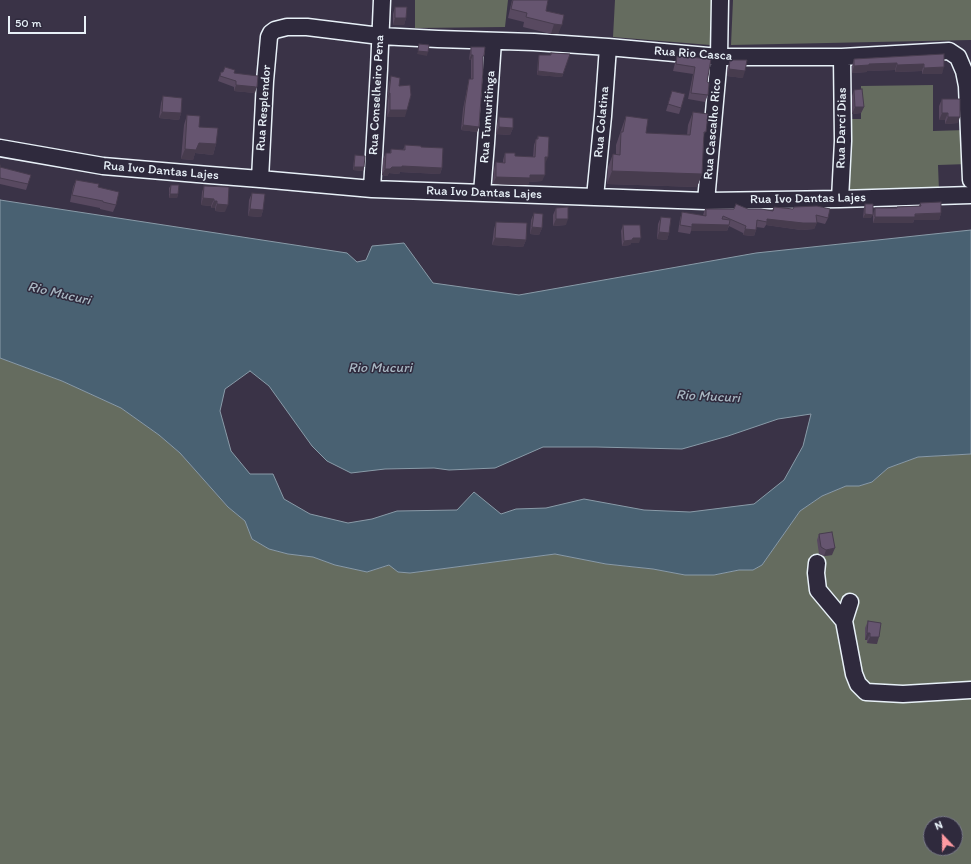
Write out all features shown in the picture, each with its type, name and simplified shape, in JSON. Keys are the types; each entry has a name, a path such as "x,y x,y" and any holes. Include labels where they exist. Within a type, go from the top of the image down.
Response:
{"street":[{"name":"Rua Conselheiro Pena","path":"372,189 382,0"},
{"name":"Rua Cascalho Rico","path":"706,201 719,58 720,0"},
{"name":"Rua Rio Casca","path":"269,38 271,33 275,30 287,27 307,27 380,36 534,42 608,47 719,58 842,57 948,51 958,58 964,71 967,86 971,180"},
{"name":"Rua Resplendor","path":"260,178 265,81 269,38"},
{"name":"Rua Tumuritinga","path":"482,193 493,41"},
{"name":"Rua Colatina","path":"595,197 608,47"},
{"name":"Rua Darcí Dias","path":"840,199 843,141 842,57"},
{"name":"Rua Ivo Dantas Lajes","path":"0,148 103,166 209,176 260,178 372,189 706,201 971,195"},
{"path":"816,563 818,590 844,622 856,643 854,674 858,684 866,692 903,694 971,690"},
{"path":"844,622 850,602"}],"green space":[{"path":"385,0 390,0 389,28 384,28"},
{"path":"415,0 508,0 505,27 415,28"},
{"path":"615,0 714,0 710,45 613,37"},
{"path":"733,0 971,0 971,40 731,45"},
{"path":"933,85 933,131 966,130 968,164 938,165 939,191 847,193 846,119 861,119 861,86"},
{"path":"0,358 62,381 121,408 159,435 180,453 228,507 245,521 252,539 269,549 288,554 313,557 335,565 367,572 390,565 398,572 410,573 555,554 606,564 653,569 685,575 714,575 739,570 753,570 762,565 800,511 822,496 846,486 859,486 872,482 888,468 918,457 971,454 971,864 0,864"}],"water":[{"name":"Rio Mucuri","path":"0,200 347,253 357,262 366,260 372,246 404,243 433,283 519,295 756,253 971,230 971,454 918,457 888,468 872,482 859,486 846,486 822,496 800,511 762,565 753,570 739,570 714,575 685,575 653,569 606,564 555,554 410,573 398,572 389,565 367,572 335,565 313,557 288,554 269,549 252,539 245,521 228,507 180,453 159,435 121,408 62,381 0,358","holes":["250,371 269,386 312,446 327,461 351,473 385,469 434,468 449,470 495,468 543,447 682,449 728,436 778,419 811,414 803,446 784,480 754,504 690,512 644,510 584,499 546,508 516,509 501,514 474,492 457,510 397,511 372,519 348,523 310,514 284,499 273,474 250,474 231,451 220,411 225,389"]}],"building":[{"path":"513,0 548,0 546,11 564,15 562,25 526,17 527,13 511,9"},
{"path":"395,7 407,7 406,18 395,18"},
{"path":"419,44 429,45 428,52 418,51"},
{"path":"471,47 485,47 483,56 479,127 463,125 469,79 473,79 473,55 471,55"},
{"path":"551,53 570,54 563,74 538,71 539,55 551,55"},
{"path":"944,54 944,67 924,68 924,64 897,65 897,63 854,66 854,59"},
{"path":"677,56 711,59 707,82 709,83 708,95 691,93 695,67 676,64"},
{"path":"730,60 747,60 745,71 729,69"},
{"path":"225,67 235,70 234,73 258,76 257,87 236,85 236,81 220,76"},
{"path":"391,76 400,78 399,86 410,85 411,95 407,110 390,110 389,93"},
{"path":"862,89 864,107 855,107 854,90"},
{"path":"672,91 685,94 681,108 668,104"},
{"path":"163,96 182,98 181,113 162,112"},
{"path":"942,99 960,99 960,117 948,117 948,113 942,113"},
{"path":"693,112 708,114 706,132 704,132 702,174 612,171 613,154 620,155 621,132 623,132 626,116 648,119 646,133 690,135"},
{"path":"187,115 200,116 199,127 218,128 216,144 199,143 196,150 185,149"},
{"path":"499,117 513,118 513,128 499,127"},
{"path":"538,136 549,137 548,157 545,157 545,175 530,175 530,178 496,177 496,162 505,163 505,153 515,153 515,156 535,157 536,139 538,139"},
{"path":"405,145 443,148 442,168 402,166 385,169 386,153 391,153 391,149 405,150"},
{"path":"355,155 365,156 364,167 354,167"},
{"path":"0,167 31,175 28,184 0,178"},
{"path":"76,180 99,184 98,187 119,192 116,205 72,195"},
{"path":"171,185 179,185 178,194 170,194"},
{"path":"204,186 229,187 228,205 217,204 217,201 214,201 214,199 203,198"},
{"path":"252,193 265,194 263,210 250,209"},
{"path":"941,202 941,213 915,214 915,217 875,217 875,208 921,206 920,203"},
{"path":"736,204 748,209 773,211 774,207 793,209 794,207 817,206 830,209 828,218 816,215 817,223 767,219 767,222 757,220 756,230 745,229 746,226 723,216 722,219 730,220 729,225 692,224 692,227 680,225 682,212 706,216 705,209 734,209"},
{"path":"865,204 873,204 873,215 865,214"},
{"path":"568,207 568,219 556,219 556,208"},
{"path":"534,213 543,214 542,228 532,227"},
{"path":"661,217 671,218 669,233 659,232"},
{"path":"496,222 527,223 526,240 495,238"},
{"path":"623,225 640,225 641,238 633,238 632,240 624,241"},
{"path":"832,532 835,548 826,550 821,547 819,534"},
{"path":"868,621 881,623 879,637 870,637 870,633 867,633"}]}
